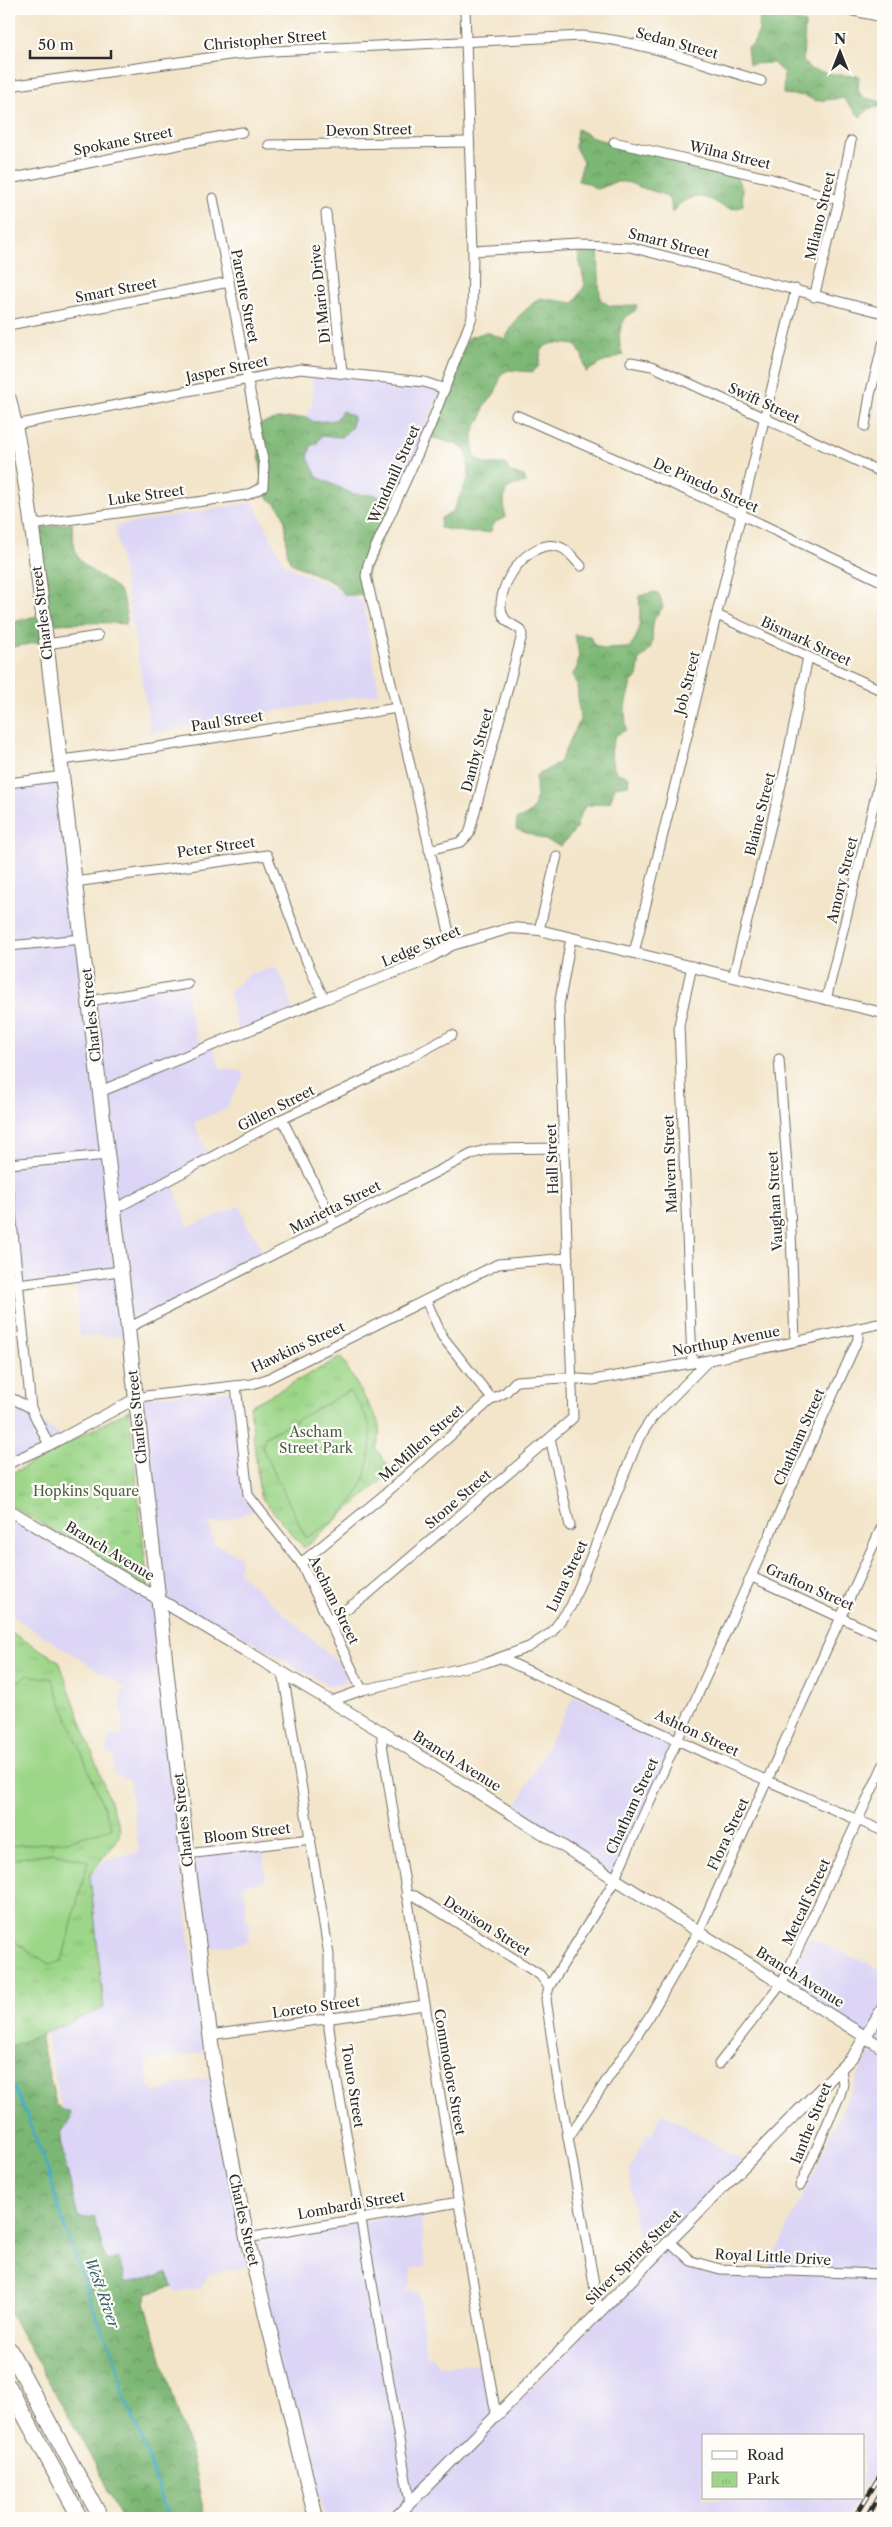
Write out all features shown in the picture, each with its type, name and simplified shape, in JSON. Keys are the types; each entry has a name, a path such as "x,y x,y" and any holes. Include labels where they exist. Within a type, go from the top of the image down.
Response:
{"highway":[{"path":"9,2350 101,2518"},
{"path":"9,2387 80,2518"}],"main road":[{"name":"Charles Street","path":"9,399 31,525 46,644 128,1328 187,1854 210,2035 226,2139 247,2238 316,2518"},
{"name":"Branch Avenue","path":"9,1510 332,1701 883,2048"},
{"name":"Silver Spring Street","path":"395,2518 841,2069 867,2037 883,2008"}],"street":[{"name":"Windmill Street","path":"452,945 369,594 366,571 445,389 472,317 473,251 465,9"},
{"path":"844,9 883,17"},
{"name":"Sedan Street","path":"466,41 594,37 659,50 761,81"},
{"name":"Christopher Street","path":"9,86 229,55 466,41"},
{"name":"Spokane Street","path":"9,178 242,132"},
{"name":"Milano Street","path":"814,297 839,200 851,141"},
{"name":"Devon Street","path":"269,145 469,142"},
{"name":"Wilna Street","path":"614,142 772,179 839,200"},
{"name":"Parente Street","path":"212,198 264,465 263,487"},
{"name":"Di Mario Drive","path":"326,212 342,372"},
{"name":"Smart Street","path":"473,251 620,245 796,289 814,297"},
{"name":"Smart Street","path":"9,325 228,282"},
{"path":"763,418 796,289"},
{"path":"814,297 883,313"},
{"path":"865,426 870,395 883,344"},
{"name":"Swift Street","path":"631,362 652,366 883,473"},
{"name":"Jasper Street","path":"15,425 300,369 424,382 445,389"},
{"name":"De Pinedo Street","path":"516,415 740,514 883,582"},
{"name":"Job Street","path":"634,953 763,418"},
{"name":"Luke Street","path":"31,525 247,494 263,487"},
{"name":"Danby Street","path":"429,850 461,842 470,834 520,642 521,630 505,619 501,607 508,580 520,561 530,552 542,547 555,546 565,550 581,566"},
{"name":"Bismark Street","path":"717,615 883,691"},
{"path":"46,644 98,636"},
{"name":"Blaine Street","path":"733,977 785,769 808,657"},
{"name":"Paul Street","path":"60,760 397,708"},
{"name":"Amory Street","path":"826,1000 883,766"},
{"path":"9,783 62,776"},
{"name":"Peter Street","path":"75,882 267,855 307,962 324,999"},
{"path":"539,930 557,856"},
{"name":"Ledge Street","path":"100,1092 324,999 422,962 452,945 511,928 539,930 883,1013"},
{"name":"Hall Street","path":"570,938 559,1006 572,1380"},
{"path":"9,946 82,939"},
{"name":"Malvern Street","path":"692,966 678,1025 692,1363"},
{"path":"89,1001 188,984"},
{"name":"Gillen Street","path":"113,1210 282,1119 394,1066 452,1035"},
{"name":"Vaughan Street","path":"779,1059 790,1205 795,1341"},
{"path":"282,1119 334,1223"},
{"name":"Marietta Street","path":"128,1328 482,1150 565,1148"},
{"path":"9,1164 107,1155"},
{"path":"9,1193 31,1408 49,1445"},
{"name":"Hawkins Street","path":"9,1463 49,1445 135,1399 146,1396 236,1386 267,1379 498,1264 568,1258"},
{"path":"9,1279 18,1284 120,1272"},
{"path":"426,1300 442,1336 492,1399"},
{"name":"Northup Avenue","path":"572,1380 593,1380 709,1360 883,1323"},
{"name":"Chatham Street","path":"599,2312 546,2000 549,1987 615,1878 858,1339 858,1328"},
{"name":"Luna Street","path":"332,1701 362,1690 460,1669 501,1658 541,1640 558,1626 568,1612 639,1438 652,1418 709,1360"},
{"name":"McMillen Street","path":"301,1563 404,1478 492,1399 506,1392 516,1381 563,1378 572,1380"},
{"name":"Stone Street","path":"329,1620 368,1594 572,1418 572,1380"},
{"name":"Ascham Street","path":"236,1386 248,1495 301,1563 362,1690"},
{"path":"9,1397 31,1408"},
{"path":"550,1438 570,1526"},
{"name":"Flora Street","path":"568,2138 650,2017 699,1931 883,1524"},
{"name":"Grafton Street","path":"752,1577 842,1616 883,1637"},
{"name":"Ashton Street","path":"501,1658 883,1831"},
{"name":"Touro Street","path":"283,1673 329,1955 329,2019 333,2058 410,2503"},
{"name":"Commodore Street","path":"382,1732 382,1744 406,1895 496,2415"},
{"name":"Metcalf Street","path":"719,2064 782,1983 860,1820 883,1766"},
{"name":"Bloom Street","path":"187,1854 311,1839"},
{"name":"Denison Street","path":"406,1895 415,1896 540,1975 549,1987"},
{"name":"Loreto Street","path":"210,2035 425,2005"},
{"name":"Ianthe Street","path":"800,2186 840,2095 843,2084 841,2069"},
{"name":"Lombardi Street","path":"247,2238 361,2216 459,2202"},
{"name":"Royal Little Drive","path":"670,2242 690,2261 720,2269 883,2274"}],"shaded area":[{"path":"313,372 441,389 396,505 375,495 353,494 316,477 308,458 311,446 339,417 336,420 314,422 306,417 312,405"},
{"path":"253,502 285,565 363,602 379,693 151,733 115,526"},
{"path":"60,777 89,998 188,984 188,1009 201,1047 212,1045 220,1068 238,1070 244,1075 226,1109 194,1122 209,1158 171,1179 188,1227 240,1206 248,1228 257,1239 266,1260 130,1329 128,1336 79,1336 76,1281 21,1287 9,1281 9,784"},
{"path":"276,967 285,983 293,1010 240,1032 233,1016 230,990 246,979 249,974"},
{"path":"235,1390 254,1510 220,1523 208,1523 214,1543 239,1556 241,1565 237,1571 339,1664 348,1683 330,1686 207,1616 199,1626 162,1606 190,1851 263,1845 266,1879 262,1882 244,1885 246,1919 250,1923 248,1942 201,1950 186,1854 179,1855 205,2052 146,2062 149,2087 155,2093 163,2092 171,2086 215,2076 255,2242 420,2210 425,2266 411,2269 412,2282 405,2290 419,2293 426,2356 433,2357 439,2366 484,2363 497,2421 656,2258 637,2237 630,2184 630,2169 647,2134 652,2134 662,2112 748,2164 669,2250 690,2264 766,2274 856,2080 875,2044 785,1988 809,1937 883,1970 883,2457 864,2488 864,2434 702,2434 702,2500 857,2500 846,2518 326,2518 282,2380 254,2265 207,2275 201,2288 174,2292 167,2273 125,2283 105,2258 94,2216 78,2217 60,2140 61,2131 70,2120 63,2115 45,2032 103,2007 90,1875 106,1859 139,1852 129,1779 113,1774 115,1757 107,1754 106,1746 109,1737 123,1734 120,1693 127,1689 9,1614 9,1515 157,1602 135,1398"},
{"path":"9,1393 28,1404 26,1411 29,1415 62,1436 9,1467"},
{"path":"574,1696 680,1742 613,1880 511,1816"}],"green space":[{"path":"760,9 779,9 790,20 805,23 803,60 809,69 838,75 859,76 858,91 865,98 883,102 883,107 870,108 860,117 843,98 815,101 806,96 783,94 784,73 773,63 749,64 747,47 752,46 759,31"},
{"path":"577,129 596,139 733,171 742,188 743,205 733,209 724,207 706,198 696,197 682,202 672,213 670,201 667,197 631,183 615,182 596,189 588,183 578,181 583,162 575,147"},
{"path":"595,248 598,250 600,299 610,306 637,305 635,311 625,318 620,330 620,343 623,355 601,363 586,372 582,355 576,345 554,343 549,344 542,351 539,366 533,372 509,370 502,373 495,393 484,406 481,420 476,425 473,434 474,454 477,460 485,464 506,464 510,473 524,476 526,483 512,486 505,493 505,518 495,522 490,532 471,533 440,528 441,518 452,513 469,476 467,451 456,444 430,437 468,338 486,332 505,339 518,317 539,298 574,303 585,285 577,249"},
{"path":"342,411 353,416 352,427 341,437 321,436 317,443 311,446 308,458 317,477 353,494 375,495 396,505 367,573 369,595 345,595 334,583 291,563 288,557 286,527 282,511 258,490 262,479 256,425 278,419 306,417 314,422 336,420"},
{"path":"72,523 78,557 89,569 119,591 126,609 126,624 45,624 44,641 9,648 9,620 17,621 42,615 33,529"},
{"path":"655,592 659,594 663,607 653,622 651,648 640,658 637,677 631,683 625,706 626,730 616,735 612,744 614,769 617,773 629,777 628,785 615,787 610,802 585,806 576,829 561,846 516,829 517,819 530,812 536,803 536,776 559,763 580,720 577,684 572,675 577,666 579,656 574,635 590,636 593,644 603,649 628,648 636,636 640,624 639,596"},
{"name":"Ascham Street Park","path":"341,1357 378,1421 380,1435 376,1449 392,1471 304,1548 260,1496 250,1406"},
{"path":"349,1391 362,1409 371,1433 366,1471 362,1484 349,1505 330,1522 306,1538 262,1447 265,1437"},
{"name":"Hopkins Square","path":"129,1410 148,1588 9,1504 9,1475"},
{"path":"9,1631 59,1661 120,1829 119,1836 90,1875 104,2008 9,2047"},
{"path":"28,1675 52,1679 112,1828 67,1841 9,1846 9,1688"},
{"path":"53,1853 88,1861 62,1961 49,1964 9,1938 9,1861"},
{"path":"9,1972 43,2027 41,2040 56,2104 61,2109 71,2113 70,2120 61,2131 60,2140 78,2217 94,2216 105,2258 108,2261 119,2258 125,2283 167,2273 172,2286 147,2293 145,2303 194,2466 205,2518 120,2518 94,2461 9,2312"}],"waterway":[{"name":"West River","path":"9,2077 25,2111 48,2171 64,2226 98,2321 113,2352 124,2396 141,2436 168,2518"}],"railway":[{"path":"854,2518 883,2471"},
{"path":"867,2518 883,2489"}]}
